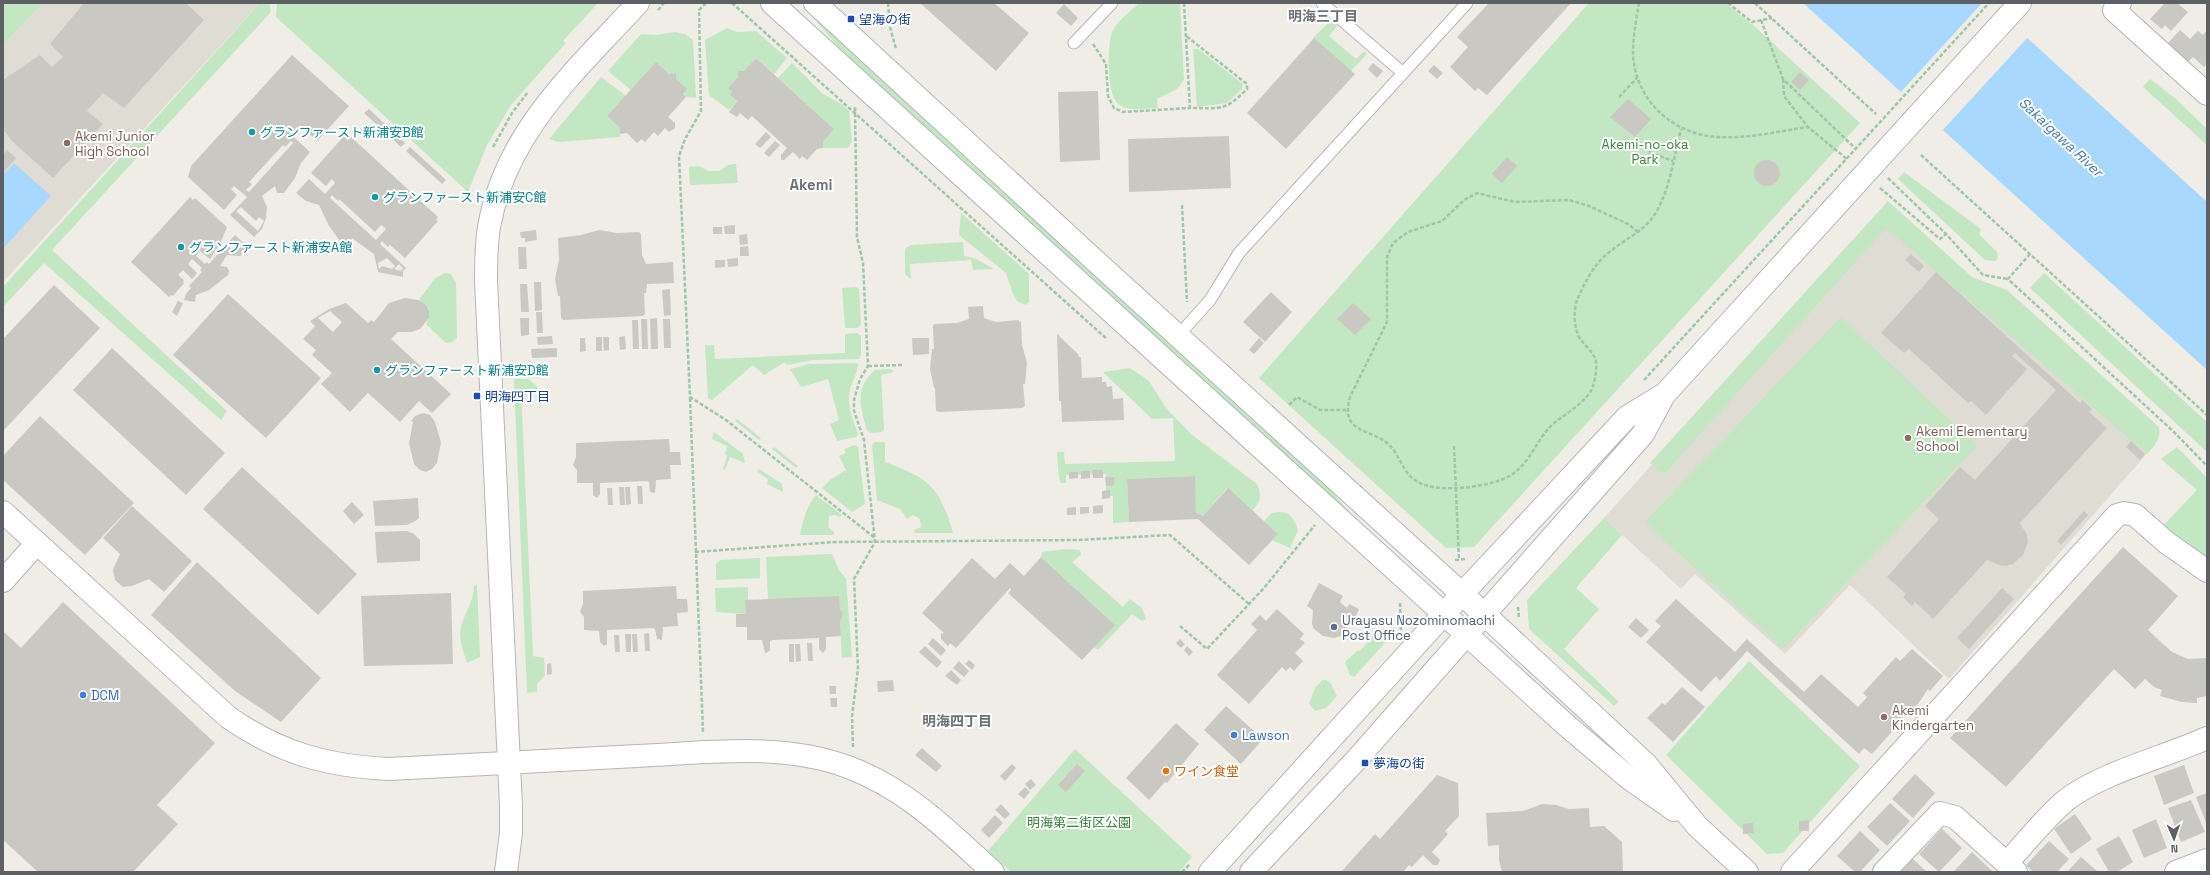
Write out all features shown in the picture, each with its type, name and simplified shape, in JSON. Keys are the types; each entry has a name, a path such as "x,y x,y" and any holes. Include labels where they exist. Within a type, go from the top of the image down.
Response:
{"street":[{"path":"772,3 1566,725 1624,774 1697,826 1747,872"},
{"path":"815,3 1184,329 1462,594 1646,764 1697,826"},
{"path":"1251,872 1357,759 1642,434 1664,395 2020,3"},
{"path":"2120,3 2114,10 2204,85"},
{"path":"506,872 511,833 509,762 486,281 489,227 502,178 513,153 528,128 555,94 646,9"},
{"path":"1202,866 1445,614 1627,417 1664,395"},
{"path":"3,512 228,717 246,730 287,750 310,759 362,767 389,769 759,751 822,758 850,768 886,784 911,799 993,872"},
{"path":"1792,872 2117,515 2124,513 2135,515 2167,543 2207,571"},
{"path":"3,581 37,543"},
{"path":"1884,872 1940,813 1955,817 2011,868 2065,801 2081,790 2102,780 2207,738"},
{"path":"2176,872 2207,860"}],"lane":[{"path":"1074,43 1112,3"},
{"path":"1322,3 1403,73"},
{"path":"1184,329 1213,295 1239,253 1467,3"}],"path":[{"path":"646,9 664,3"},
{"path":"703,733 679,156 685,139 701,111 699,10 706,3"},
{"path":"732,3 1110,341"},
{"path":"888,3 890,27 898,56 892,50"},
{"path":"1184,3 1190,108"},
{"path":"1639,3 1633,54 1637,78 1652,104 1669,122 1688,132 1718,137 1752,136 1808,127"},
{"path":"1728,3 1752,22 1772,18"},
{"path":"1755,3 1876,114"},
{"path":"1641,384 1989,3"},
{"path":"1761,20 1782,80 1784,96 1808,127 1850,162"},
{"path":"1085,32 1106,64 1108,96 1114,108 1124,112 1190,108 1222,108 1232,104 1247,89 1246,84 1186,36"},
{"path":"1619,97 1637,78"},
{"path":"1782,80 1856,149"},
{"path":"490,152 512,113 533,86"},
{"path":"854,754 852,716 858,669 854,579 875,540 864,440 854,411 854,400 860,379 868,366 863,263 857,237 855,106"},
{"path":"1638,232 1628,224 1596,209 1569,200 1515,202 1477,193 1464,200 1442,221 1408,232 1393,243 1387,257 1387,322 1350,397 1346,410 1350,419 1358,429 1391,446 1404,468 1418,482 1433,486 1456,488 1497,481 1512,475 1527,460 1548,428 1581,401 1592,388 1596,370 1595,358 1580,339 1576,328 1574,315 1577,301 1594,267 1607,254 1638,232 1655,215 1664,195 1681,129"},
{"path":"1636,140 1651,153 1673,161"},
{"path":"1921,155 2207,415"},
{"path":"1885,176 1946,234 1983,275 2008,279 2175,433 2207,466"},
{"path":"1874,183 1940,239 1946,234"},
{"path":"1182,205 1188,321 1184,329"},
{"path":"2008,279 2030,254"},
{"path":"868,366 902,365"},
{"path":"690,397 726,420 875,540"},
{"path":"1289,405 1298,397 1320,410 1346,410"},
{"path":"1454,446 1459,560"},
{"path":"1180,626 1207,649 1316,526 1311,521"},
{"path":"695,552 875,540 1079,540 1170,535 1248,604"},
{"path":"1451,559 1459,560 1469,558"},
{"path":"1400,600 1402,633"},
{"path":"1182,872 1202,866"}],"shaded area":[{"name":"Akemi Junior High School","path":"3,3 260,3 3,282"},
{"name":"Akemi Elementary School","path":"1885,206 2151,449 1949,679 1850,585 1785,654 1695,574 1681,589 1604,518"}],"green space":[{"path":"3,3 43,3 3,44"},
{"path":"260,3 269,3 271,12 52,250 227,411 221,420 44,263 3,307 3,287"},
{"path":"277,3 598,3 563,41 566,43 511,105 487,145 468,192 276,17"},
{"path":"1139,3 1180,3 1184,80 1177,89 1157,99 1158,108 1132,109 1118,104 1114,99 1110,81 1109,48 1112,32 1120,20"},
{"name":"Akemi-no-oka Park","path":"1589,3 1725,3 1754,26 1860,123 1474,547 1446,548 1259,378"},
{"path":"815,16 1308,465 1353,516 1351,519 845,55 813,17"},
{"path":"1331,20 1337,26 1329,36 1356,59 1364,51 1367,54 1351,71 1313,38"},
{"path":"727,28 737,32 756,31 787,58 774,74 756,58 744,71 738,71 738,77 728,88 732,92 730,95 737,101 729,110 709,95 705,40"},
{"path":"675,32 685,34 693,40 696,98 686,97 676,79 676,73 669,74 656,62 631,90 608,71 641,34 656,35"},
{"path":"1193,49 1198,49 1243,84 1242,89 1227,103 1197,107"},
{"path":"792,63 823,94 843,105 849,111 852,141 848,148 823,148 823,142 834,129 778,78"},
{"path":"601,77 626,96 607,116 620,128 620,137 558,142 549,139"},
{"path":"2150,79 2176,99 2207,129 2207,145 2143,87"},
{"path":"736,164 738,183 690,185 689,167 699,166 708,171 719,171 728,165"},
{"path":"1904,172 1981,229 1979,234 1997,252 1998,257 1996,261 1985,260 1898,179"},
{"path":"1888,201 1972,277 2007,290 2159,427 2159,435 2155,445 2147,454 1886,228 1664,474 1650,463"},
{"path":"961,213 1029,274 1029,302 1026,305 1017,301 1006,273 959,235"},
{"path":"963,242 964,256 974,258 994,269 973,270 971,260 910,264 911,279 905,274 905,249 911,245"},
{"path":"445,273 451,274 456,283 457,338 452,342 446,343 426,324 429,318 429,310 419,300 435,278"},
{"path":"2044,273 2207,422 2207,452 2030,288"},
{"path":"856,287 859,289 861,325 857,328 845,328 842,288"},
{"path":"1841,317 1977,446 1783,649 1645,522"},
{"path":"857,333 861,336 861,355 859,359 813,360 787,365 785,362 764,375 753,365 712,400 708,398 705,345 714,345 715,359 845,353 845,334"},
{"path":"857,363 858,368 851,386 849,404 858,434 856,437 837,441 830,424 839,420 828,379 801,387 790,369 809,364"},
{"path":"1130,368 1149,381 1166,408 1191,434 1257,484 1260,492 1260,498 1252,511 1227,488 1203,516 1196,513 1194,476 1127,479 1129,522 1113,523 1113,496 1106,496 1106,474 1066,475 1066,483 1061,483 1059,479 1057,452 1064,452 1065,464 1175,461 1173,418 1152,419 1103,372"},
{"path":"891,369 894,372 881,375 884,430 882,432 871,433 867,431 861,407 861,392 868,377 875,370"},
{"path":"514,379 528,379 537,386 537,390 521,391 533,656 544,658 545,675 537,684 537,692 527,693"},
{"path":"737,419 761,438 759,440 735,421"},
{"path":"714,432 743,454 745,463 730,457 725,470 723,469 727,456 725,454 727,446 712,439"},
{"path":"875,442 885,442 885,462 913,474 931,486 943,504 953,533 915,533 914,530 921,527 920,519 913,515 907,519 900,509 877,500 872,445"},
{"path":"855,445 858,447 865,504 852,512 822,488 830,480 846,470 839,456 846,453 844,449"},
{"path":"774,447 798,466 796,468 772,449"},
{"path":"2177,447 2207,478 2207,560 2161,528 2197,490 2161,459"},
{"path":"759,469 782,484 783,492 767,484 768,479 757,471"},
{"path":"816,495 842,515 840,517 835,515 829,516 828,527 834,532 834,535 800,535 807,509"},
{"path":"1281,512 1292,518 1298,530 1290,548 1272,540 1278,534 1264,521 1272,513"},
{"path":"1604,518 1622,535 1576,588 1599,609 1564,649 1619,702 1614,706 1529,629 1527,600"},
{"path":"1066,549 1080,550 1081,555 1072,562 1123,607 1130,599 1142,608 1146,619 1142,621 1132,614 1098,650 1094,647 1114,624 1041,557 1042,552"},
{"path":"832,554 839,570 846,579 852,657 842,658 840,622 843,614 840,609 768,600 766,557"},
{"path":"760,558 760,578 716,580 716,564 721,560"},
{"path":"477,585 480,657 467,663 460,632 473,597 474,586"},
{"path":"748,587 748,600 745,601 746,614 716,612 715,588"},
{"path":"1377,631 1388,631 1393,634 1354,677 1350,675 1345,662 1357,651 1361,650"},
{"path":"1749,661 1860,766 1783,853 1767,854 1666,755"},
{"path":"1322,680 1326,680 1331,684 1337,696 1326,708 1315,711 1309,704 1315,688"},
{"name":"明海第二街区公園","path":"1075,749 1192,857 1179,872 1011,872 988,851"}],"water":[{"name":"Sakaigawa River","path":"1803,3 1989,3 2207,202 2207,370"},
{"path":"14,163 51,196 3,249 3,175"}],"pier":[{"path":"1982,3 1992,3 2029,36 1941,132 1899,94"}],"building":[{"path":"84,3 186,3 204,20 124,108 103,93 87,111 103,124 53,178 12,141 3,129 3,80 40,55 52,67 63,57 50,44"},
{"path":"920,3 994,3 1029,33 996,71"},
{"path":"1489,3 1571,3 1487,95 1478,88 1475,91 1450,67 1468,47 1457,37"},
{"path":"2165,3 2177,3 2188,12 2171,31 2165,25 2162,29 2150,19"},
{"path":"1064,4 1078,18 1071,26 1056,13"},
{"path":"2180,30 2190,39 2198,31 2203,35 2207,30 2207,64 2204,67 2193,57 2188,62 2167,44"},
{"path":"1314,38 1355,74 1286,149 1247,113"},
{"name":"グランファースト新浦安B館","path":"292,55 349,106 317,141 300,126 295,132 288,126 285,129 310,152 301,163 295,178 284,193 277,193 275,186 262,196 267,207 266,218 262,229 254,237 230,215 247,197 234,186 231,189 237,195 224,210 188,177 191,166","holes":["291,141 293,143 249,192 246,190 252,184 249,182 283,145 285,147","241,207 256,221 259,217 264,221 258,231 236,211"]},
{"path":"756,58 834,129 823,142 823,148 817,149 807,160 802,156 800,159 793,152 784,160 781,160 781,155 787,148 752,116 748,120 740,113 737,117 729,112 737,101 730,95 732,92 728,88 738,77 738,71 744,71"},
{"path":"656,62 669,74 676,73 676,79 687,89 683,94 686,97 668,117 675,123 675,128 669,132 665,128 658,136 654,132 645,142 642,139 637,143 627,133 620,134 620,128 607,116"},
{"path":"1373,63 1383,71 1377,78 1368,69"},
{"path":"1434,65 1443,73 1437,79 1428,71"},
{"path":"1800,72 1809,80 1800,90 1791,82"},
{"path":"1098,91 1100,160 1060,162 1058,92"},
{"path":"1628,99 1651,119 1635,137 1610,117"},
{"path":"369,109 405,143 401,147 364,113"},
{"path":"766,132 771,137 760,148 755,144"},
{"name":"グランファースト新浦安C館","path":"349,135 438,217 436,220 438,221 405,258 390,245 388,247 382,241 380,244 406,268 403,271 403,277 378,272 374,254 352,238 348,245 343,245 329,226 319,205 306,201 296,193 309,179 325,194 335,183 332,179 326,186 311,173 344,136 346,138","holes":["332,195 338,201 339,199 375,232 381,225 386,229 376,240 330,198","387,258 395,266 392,269 382,266 379,269 378,263","399,264 403,268 401,271 394,269"]},
{"path":"1229,136 1231,188 1129,192 1128,139"},
{"path":"775,141 780,145 769,157 764,153"},
{"path":"410,147 446,180 442,184 406,151"},
{"path":"7,150 16,158 3,173 3,155"},
{"path":"1507,157 1517,166 1502,183 1492,174"},
{"path":"1767,160 1776,164 1780,173 1776,182 1767,186 1758,182 1754,173 1758,164"},
{"name":"グランファースト新浦安A館","path":"190,197 193,200 195,198 227,227 220,244 210,259 200,251 196,256 205,264 207,262 209,264 235,235 251,250 240,256 227,255 220,266 227,267 229,271 228,275 209,290 196,295 195,302 184,300 186,294 191,288 189,286 202,272 200,270 202,268 192,259 188,264 197,273 192,279 183,270 178,275 184,280 184,283 173,296 171,295 169,297 131,262","holes":["233,240 237,243 239,241 245,246 232,250 228,246"]},
{"path":"735,225 735,234 725,234 724,226"},
{"path":"713,227 722,227 722,234 713,234"},
{"path":"536,230 537,240 525,242 525,238 521,238 520,232"},
{"path":"599,230 617,233 639,232 641,234 642,255 646,264 673,262 674,283 647,284 646,293 644,293 645,314 643,316 563,320 561,318 560,296 558,296 555,279 559,260 558,238 581,235"},
{"path":"747,234 748,244 740,245 739,235"},
{"path":"748,246 749,256 740,256 740,247"},
{"path":"518,247 526,247 527,269 519,269"},
{"path":"1911,254 1924,266 1919,272 1905,260"},
{"path":"738,258 738,266 728,267 727,259"},
{"path":"715,260 725,260 725,267 715,268"},
{"path":"1936,272 2080,403 2082,400 2092,409 2089,412 2107,428 2020,523 2027,535 2028,542 2023,555 2013,564 2006,566 1987,560 1933,619 1915,602 1912,606 1903,597 1906,594 1887,577 1939,519 1925,506 1960,467 1975,480 2056,390 2015,353 2012,356 2027,369 1986,415 1971,401 1968,403 1909,349 1904,353 1881,333"},
{"path":"534,282 541,282 542,310 535,311"},
{"path":"520,284 527,284 529,312 521,312"},
{"path":"54,285 100,328 3,431 3,339"},
{"path":"670,289 671,315 664,316 662,290"},
{"path":"1271,292 1292,312 1265,342 1243,322"},
{"path":"228,294 321,378 266,438 173,355"},
{"name":"グランファースト新浦安D館","path":"405,298 418,300 425,304 429,311 429,318 420,329 412,332 398,332 391,339 451,394 432,413 419,401 400,422 368,393 350,412 321,384 332,373 312,355 316,350 303,339 315,326 310,321 329,309 346,303 368,323 371,320 374,322 389,303","holes":["330,311 342,322 333,332 318,318"]},
{"path":"178,301 183,303 177,316 172,312"},
{"path":"1353,303 1371,319 1355,335 1337,319"},
{"path":"983,306 984,318 996,322 1018,320 1021,322 1022,345 1027,363 1025,384 1023,384 1025,406 1022,408 936,411 935,388 930,369 932,349 934,349 933,326 934,324 957,323 969,319 968,307"},
{"path":"536,312 542,312 543,333 537,333"},
{"path":"520,318 529,318 529,335 521,336"},
{"path":"657,318 658,349 651,349 650,319"},
{"path":"641,319 647,319 648,349 642,349"},
{"path":"663,319 670,319 671,348 664,348"},
{"path":"632,320 638,320 639,349 633,349"},
{"path":"1057,334 1078,354 1079,357 1081,357 1082,378 1102,377 1102,382 1106,382 1107,387 1112,386 1113,399 1123,398 1124,420 1062,422 1061,401 1059,401"},
{"path":"552,336 553,344 538,345 537,337"},
{"path":"625,336 626,349 620,350 619,337"},
{"path":"596,337 602,337 602,351 596,351"},
{"path":"603,337 609,337 609,350 604,351"},
{"path":"580,338 585,338 586,351 580,352"},
{"path":"912,338 929,338 929,354 913,355"},
{"path":"1259,338 1264,343 1254,354 1249,350"},
{"path":"112,348 225,453 186,495 73,390"},
{"path":"557,348 557,357 532,358 531,349"},
{"path":"423,413 430,415 435,422 441,442 437,463 432,469 426,472 420,470 414,464 409,443 413,422 411,421 415,416"},
{"path":"40,416 134,503 85,555 3,480 3,456"},
{"path":"669,439 670,452 680,452 681,465 670,465 671,479 656,480 655,493 650,492 649,482 646,481 600,483 600,494 597,498 593,495 593,483 577,483 577,470 573,465 576,457 576,443"},
{"path":"2131,441 2145,454 2140,460 2126,447"},
{"path":"242,467 357,574 318,615 203,509"},
{"path":"1092,470 1103,470 1103,478 1093,478"},
{"path":"1081,471 1090,471 1090,478 1081,479"},
{"path":"1069,472 1078,472 1078,478 1069,479"},
{"path":"1195,476 1196,513 1203,516 1228,488 1278,534 1249,565 1198,519 1129,522 1127,479"},
{"path":"1105,477 1114,477 1114,485 1106,486"},
{"path":"637,486 642,486 643,504 638,504"},
{"path":"619,487 624,487 625,505 620,505"},
{"path":"625,487 630,487 631,504 626,505"},
{"path":"607,488 612,488 613,505 608,505"},
{"path":"1110,490 1110,498 1102,499 1102,491"},
{"path":"418,498 419,518 417,520 407,525 375,526 373,501"},
{"path":"352,502 364,515 354,524 343,511"},
{"path":"1103,505 1103,513 1093,514 1093,506"},
{"path":"132,506 192,561 164,592 149,579 132,586 123,587 115,580 113,570 120,554 103,538"},
{"path":"1076,507 1076,515 1067,515 1067,508"},
{"path":"1080,507 1089,507 1089,513 1080,514"},
{"path":"2084,511 2088,515 2061,545 2057,541"},
{"path":"407,531 414,534 420,540 420,561 377,563 375,532"},
{"path":"2123,547 2178,596 2148,630 2172,652 2188,659 2207,658 2207,696 2197,698 2197,703 2182,702 2160,696 2162,690 2154,687 2145,679 2135,689 2114,669 2006,787 1950,738"},
{"path":"1041,557 1115,625 1082,660 1008,593 1011,590 1010,588 956,648 950,643 948,646 941,639 941,634 944,633 922,613 972,558 995,579 1010,563 1024,576"},
{"path":"197,562 321,678 281,722 235,691 151,615"},
{"path":"1319,583 1343,596 1340,602 1347,608 1349,604 1359,609 1354,620 1350,618 1345,632 1341,636 1334,638 1323,636 1313,628 1313,610 1307,606"},
{"path":"676,586 677,599 687,599 688,612 677,613 678,626 663,627 662,640 657,639 655,629 653,628 607,630 607,644 604,646 600,642 599,631 584,630 584,617 580,612 583,604 583,591"},
{"path":"2002,588 2014,599 1969,649 1957,638"},
{"path":"451,593 453,664 364,666 361,596"},
{"path":"839,596 840,609 843,614 840,622 841,636 826,637 826,649 823,653 819,649 819,638 772,640 770,641 770,651 765,653 762,640 747,640 747,627 736,627 736,614 746,614 745,600"},
{"path":"1676,599 1735,652 1747,639 1804,692 1821,674 1858,707 1867,697 1863,693 1896,657 1900,661 1912,649 1943,676 1930,691 1928,689 1918,704 1897,722 1899,724 1872,754 1864,748 1859,754 1747,651 1720,681 1716,676 1701,692 1646,642 1661,626 1655,621"},
{"name":"DCM","path":"63,602 215,743 157,805 178,824 133,872 38,872 3,840 3,631 21,648"},
{"path":"1277,609 1304,634 1300,639 1305,643 1295,653 1303,661 1294,671 1290,667 1286,671 1282,667 1249,704 1217,675 1257,630 1251,624 1260,615 1266,621"},
{"path":"1636,618 1649,630 1641,638 1628,627"},
{"path":"649,633 650,651 645,651 644,634"},
{"path":"625,634 631,634 631,652 626,652"},
{"path":"632,634 637,634 638,652 633,652"},
{"path":"614,635 619,635 620,652 615,652"},
{"path":"933,638 946,650 941,656 928,644"},
{"path":"1180,639 1185,644 1181,648 1176,643"},
{"path":"807,643 812,643 813,661 808,661"},
{"path":"789,644 794,644 794,662 789,662"},
{"path":"795,644 800,644 801,661 796,662"},
{"path":"925,646 942,662 937,668 919,652"},
{"path":"1187,646 1193,652 1189,656 1184,650"},
{"path":"969,660 975,665 972,670 965,664"},
{"path":"959,661 969,671 964,677 953,668"},
{"path":"551,663 552,674 547,675 547,664"},
{"path":"951,670 961,680 957,685 945,676"},
{"path":"893,680 894,691 878,692 877,681"},
{"path":"829,686 836,686 836,694 830,694"},
{"path":"1682,687 1705,707 1673,742 1647,718 1662,703 1665,705"},
{"path":"830,698 837,698 837,707 831,707"},
{"name":"Lawson","path":"1226,706 1263,739 1241,764 1204,730"},
{"path":"1176,723 1199,744 1167,783 1165,782 1149,800 1126,778"},
{"path":"922,748 942,766 936,772 915,755"},
{"path":"1012,764 1016,768 1005,781 1000,776"},
{"path":"1077,764 1085,771 1066,792 1058,785"},
{"path":"2184,765 2194,793 2164,805 2154,776"},
{"path":"1915,774 1935,793 1913,818 1892,799"},
{"path":"1437,775 1458,783 1459,816 1445,831 1448,834 1432,852 1440,860 1438,865 1433,865 1423,855 1412,867 1409,865 1403,872 1341,872 1375,834 1380,839"},
{"path":"1031,779 1036,785 1030,790 1025,784"},
{"path":"1025,787 1030,792 1024,799 1018,794"},
{"path":"2207,793 2207,825 2196,797"},
{"path":"2191,800 2205,832 2181,842 2168,808"},
{"path":"1890,803 1910,821 1887,846 1867,827"},
{"path":"1001,804 1010,814 1005,819 995,810"},
{"path":"1542,804 1556,805 1569,809 1589,808 1590,827 1604,826 1622,842 1623,872 1502,872 1499,860 1499,845 1488,846 1486,813 1523,811"},
{"path":"2075,814 2092,839 2071,854 2054,829"},
{"path":"995,815 1003,823 989,838 981,830"},
{"path":"2156,819 2167,848 2144,858 2132,830"},
{"path":"1809,820 1809,831 1799,831 1799,821"},
{"path":"1753,823 1754,833 1743,834 1743,824"},
{"path":"1942,829 1962,848 1939,872 1919,854"},
{"path":"1860,831 1880,850 1860,872 1855,872 1837,856"},
{"path":"2119,836 2133,862 2117,872 2109,872 2096,849"},
{"path":"2049,841 2069,859 2057,872 2033,872 2026,865"},
{"path":"1972,852 1992,871 1953,872"},
{"path":"2081,857 2098,872 2067,872"},
{"path":"1912,858 1927,872 1899,872"}],"place":[{"name":"望海の街","path":"851,19"},
{"name":"グランファースト新浦安B館","path":"252,132"},
{"name":"Akemi Junior High School","path":"67,143"},
{"name":"グランファースト新浦安C館","path":"375,197"},
{"name":"グランファースト新浦安A館","path":"181,247"},
{"name":"グランファースト新浦安D館","path":"377,370"},
{"name":"明海四丁目","path":"477,396"},
{"name":"Akemi Elementary School","path":"1908,438"},
{"name":"Urayasu Nozominomachi Post Office","path":"1334,627"},
{"name":"DCM","path":"83,695"},
{"name":"Akemi Kindergarten","path":"1884,717"},
{"name":"Lawson","path":"1234,735"},
{"name":"夢海の街","path":"1365,763"},
{"name":"ワイン食堂","path":"1166,771"}],"district":[{"name":"明海三丁目","path":"1323,16"},
{"name":"Akemi","path":"811,184"},
{"name":"明海四丁目","path":"957,721"}]}
